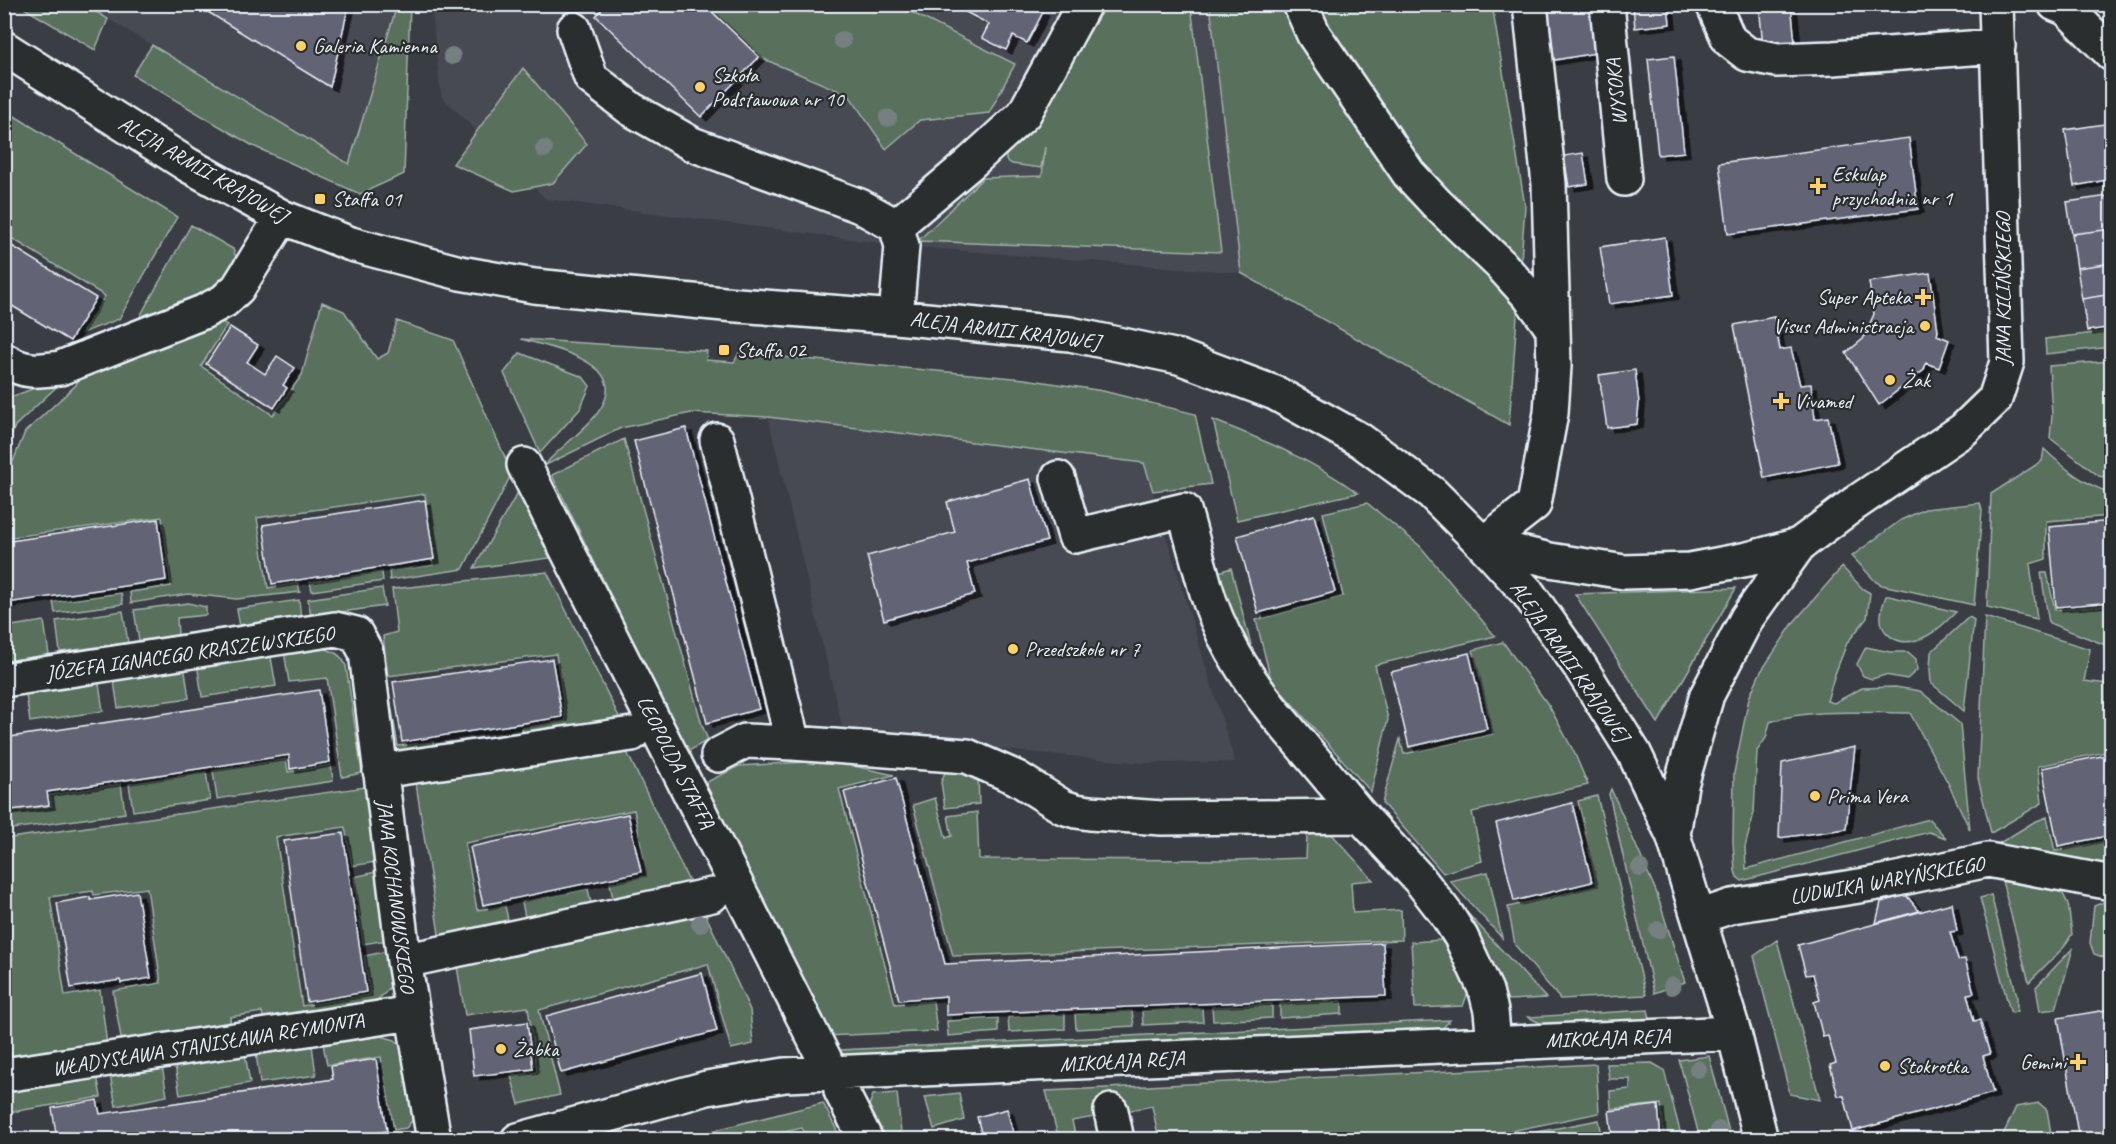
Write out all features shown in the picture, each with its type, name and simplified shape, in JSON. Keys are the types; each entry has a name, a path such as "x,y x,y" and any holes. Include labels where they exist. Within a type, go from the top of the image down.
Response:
{"street":[{"path":"896,226 1024,114 1084,4"},
{"path":"1300,4 1314,35 1409,174 1500,264 1529,296 1553,329"},
{"path":"1483,544 1534,504 1551,413 1554,366 1549,184 1530,4"},
{"name":"WYSOKA","path":"1607,4 1624,179"},
{"path":"1713,4 1729,40 1747,54 1777,60 1998,45"},
{"name":"JANA KILIŃSKIEGO","path":"1673,835 1681,785 1707,696 1747,618 1799,545 1854,504 1964,430 1995,399 2007,362 1996,4"},
{"path":"2055,4 2067,9 2112,54"},
{"path":"574,29 591,78 631,109 692,144 860,206 896,226 902,246 896,317"},
{"name":"ALEJA ARMII KRAJOWEJ","path":"4,48 188,165 282,217 351,244 460,273 534,286 1070,334 1179,357 1275,393 1360,440 1432,493 1528,593 1579,665 1634,753 1673,835 1734,1033 1761,1140"},
{"path":"4,360 20,370 60,368 203,312 224,301 238,288 282,217"},
{"path":"717,440 793,743"},
{"name":"LEOPOLDA STAFFA","path":"524,465 825,1060"},
{"path":"1058,478 1075,536 1184,510 1199,558 1205,587 1216,616 1243,668 1273,711 1447,915 1461,937 1489,999 1494,1043"},
{"name":"JANA KILIŃSKIEGO","path":"1483,544 1550,560 1624,572 1690,570 1748,559 1799,545"},
{"name":"JÓZEFA IGNACEGO KRASZEWSKIEGO","path":"4,680 335,629 356,634 366,652"},
{"name":"JANA KOCHANOWSKIEGO","path":"366,652 404,961 434,1140"},
{"path":"380,771 632,734"},
{"path":"718,755 745,741 958,754 1017,778 1063,807 1076,811 1162,818 1361,816"},
{"name":"LUDWIKA WARYŃSKIEGO","path":"1699,917 1732,906 1878,883 1988,860 2112,883"},
{"path":"404,961 712,895"},
{"name":"WŁADYSŁAWA STANISŁAWA REYMONTA","path":"4,1075 412,1013"},
{"name":"MIKOŁAJA REJA","path":"518,1140 707,1088 785,1076 1734,1033"},
{"path":"841,1091 866,1140"}],"shaded area":[{"path":"85,5 397,5 350,164"},
{"path":"431,5 1210,5 1241,273 902,246 546,199 441,96"},
{"name":"Przedszkole nr 7","path":"768,417 1144,463 1235,762 1140,763 844,734"}],"green space":[{"path":"19,5 85,5 108,19 95,50"},
{"path":"397,5 410,5 404,174 360,194 253,146 133,75 152,45 349,164"},
{"path":"704,5 897,5 1015,64 989,113 920,120 886,149 849,95 759,57"},
{"path":"1115,5 1191,5 1221,252 918,241 983,178 1042,176 1045,147 1041,168 1012,164 1006,160 1006,152 1031,128 1101,13"},
{"path":"1210,5 1492,5 1525,206 1509,425 1241,273"},
{"path":"523,68 587,144 553,183 514,191 453,164"},
{"path":"5,110 177,217 119,319 82,333 105,296 5,234"},
{"path":"191,225 233,249 238,263 214,291 138,320"},
{"path":"322,302 344,311 377,359 388,353 397,321 453,340 512,473 463,569 390,580 389,571 433,565 425,494 257,518 268,588 298,583 300,592 237,599 188,594 131,603 130,592 171,586 162,517 5,538 5,481 25,432 76,385 83,368 212,316 227,325 201,366 273,415 302,375"},
{"path":"2111,331 2111,347 2046,354 2045,339"},
{"path":"521,339 707,351 706,360 734,362 739,353 1025,379 1103,391 1195,414 1211,484 1153,491 1144,463 768,417 691,413 621,428 546,465 596,415 606,398 606,383 599,371 587,362 553,348"},
{"path":"520,353 583,377 590,386 580,409 540,453 504,373"},
{"path":"2112,361 2111,479 2099,476 2050,438 2052,415 2049,366"},
{"path":"68,376 15,426 5,453 5,399"},
{"path":"1213,420 1306,461 1358,493 1237,520"},
{"path":"624,439 708,740 687,752 552,475"},
{"path":"2044,449 2075,475 2111,493 2112,516 2046,521 2046,559 2030,564 2037,619 1987,607 1991,494 2042,461"},
{"path":"518,492 550,558 474,568"},
{"path":"1367,503 1420,546 1495,636 1375,665 1388,719 1371,792 1271,680 1256,620 1343,596 1323,513"},
{"path":"1980,503 1982,511 1974,605 1882,585 1876,582 1852,556 1901,520 1925,509"},
{"path":"1842,567 1863,589 1870,593 1867,618 1847,643 1827,701 1834,703 1862,688 1895,687 1920,691 1960,724 1970,830 1948,783 1910,713 1839,712 1785,718 1770,722 1766,738 1757,751 1754,813 1745,847 1746,869 1929,819 1946,838 1929,832 1742,881 1737,877 1735,871 1734,773 1749,698 1760,673 1794,622"},
{"path":"1231,568 1258,672 1236,625 1216,573"},
{"path":"382,572 383,581 312,591 310,582"},
{"path":"547,572 623,725 524,743 522,728 566,721 556,654 388,676 383,636 397,632 392,589"},
{"path":"2041,573 2047,573 2055,610 2111,605 2111,649 2049,623"},
{"path":"382,588 385,606 311,616 308,599"},
{"path":"1736,588 1658,723 1575,594"},
{"path":"121,593 123,604 55,613 53,602"},
{"path":"1886,596 1956,612 1938,629 1923,638 1910,641 1897,640 1887,633 1881,622"},
{"path":"299,600 301,619 240,627 237,609"},
{"path":"188,603 206,607 206,615 177,618 178,636 139,641 134,610"},
{"path":"123,611 128,643 60,652 56,621"},
{"path":"1969,617 1974,620 1964,711 1931,683 1930,670 1931,652"},
{"path":"1985,617 2090,649 2084,681 2108,684 2112,667 2111,751 2038,766 2042,803 1991,833 1978,778"},
{"path":"44,621 49,655 5,661 5,627"},
{"path":"1503,642 1549,706 1574,752 1588,785 1472,812 1482,861 1443,873 1382,803 1400,739 1404,754 1493,734 1473,650"},
{"path":"318,647 335,653 346,666 362,773 342,777 327,678 289,682 284,651"},
{"path":"1866,647 1890,652 1908,652 1916,659 1917,670 1907,679 1885,675 1872,679 1863,676 1857,664"},
{"path":"270,652 276,686 202,697 197,663"},
{"path":"184,665 189,698 118,708 113,675"},
{"path":"98,677 103,711 30,722 25,688"},
{"path":"387,681 398,746 433,742 436,758 389,765 375,684"},
{"path":"625,748 694,892 615,910 610,883 647,876 634,810 465,843 477,910 505,906 511,933 441,947 415,777"},
{"path":"286,759 288,772 331,765 333,781 217,799 213,771"},
{"path":"839,760 845,764 894,775 839,789 895,1004 933,1001 937,1031 825,1036 705,787 707,782 739,766"},
{"path":"946,770 978,776 979,804 945,808 941,782"},
{"path":"206,772 210,800 133,811 129,784"},
{"path":"121,784 125,813 5,830 5,813 52,806 50,795"},
{"path":"365,787 376,862 352,866 345,827 276,837 302,1006 370,995 364,956 389,951 391,982 389,988 379,999 370,1004 264,1020 262,1012 230,1017 231,1028 122,1044 113,991 161,983 147,888 94,895 93,891 50,897 65,996 100,990 107,1045 12,1058 4,1012 4,839"},
{"path":"1611,789 1656,891 1685,982 1654,993 1609,794"},
{"path":"1597,796 1646,995 1560,999 1515,945 1508,907 1597,886 1578,801"},
{"path":"935,798 946,838 952,836 948,816 977,812 979,859 1306,858 1307,835 1330,832 1373,880 1351,882 1353,913 1401,910 1402,940 953,956 913,805"},
{"path":"2047,817 2055,851 2111,840 2111,867 1998,844 2034,822"},
{"path":"376,872 388,940 363,944 354,877"},
{"path":"1488,872 1502,938 1450,881"},
{"path":"2002,881 2057,889 2063,894 2068,904 2072,934 2064,947 2029,982"},
{"path":"588,889 593,914 527,927 522,902"},
{"path":"1991,895 2017,996 2017,1011 2013,1013 2010,1011 1980,898"},
{"path":"2104,902 2111,903 2111,920 2107,932 2111,932 2111,960 2094,954 2090,943 2094,906"},
{"path":"1460,905 1546,998 1508,1000"},
{"path":"703,909 750,1010 753,1044 731,1049 708,964 539,1010 560,1095 519,1104 511,1076 537,1072 528,1007 465,1015 456,960"},
{"path":"1442,940 1447,942 1469,990 1463,1006 1415,1008 1411,942"},
{"path":"1777,940 1820,1100 1790,1094 1754,956"},
{"path":"2073,948 2056,1009 2040,1011 2036,987"},
{"path":"1342,1001 1342,1014 1280,1018 1280,1004"},
{"path":"1272,1004 1272,1018 1213,1021 1212,1007"},
{"path":"1202,1008 1203,1022 1143,1025 1142,1011"},
{"path":"1648,1010 1650,1019 1542,1024 1528,1017"},
{"path":"1132,1011 1134,1026 1076,1029 1075,1014"},
{"path":"1065,1014 1065,1029 1009,1032 1008,1017"},
{"path":"998,1018 998,1032 948,1036 947,1021"},
{"path":"1450,1020 1440,1031 842,1063 840,1050"},
{"path":"381,1036 395,1040 403,1047 416,1116 406,1128 394,1130 381,1057 327,1065 323,1044"},
{"path":"312,1045 316,1075 260,1083 256,1053"},
{"path":"245,1054 250,1083 180,1095 175,1065"},
{"path":"1709,1056 1731,1139 1700,1139 1679,1060"},
{"path":"1652,1063 1664,1070 1682,1139 1664,1139 1661,1104 1611,1109 1610,1091 1630,1089 1630,1079 1609,1079 1607,1064"},
{"path":"1596,1064 1599,1113 1472,1139 1159,1140 1152,1106 1072,1121 1076,1139 1059,1140 1046,1091"},
{"path":"162,1066 167,1096 116,1106 110,1075"},
{"path":"97,1075 101,1097 5,1113 5,1090"},
{"path":"897,1093 901,1132 887,1135 888,1139 874,1139 864,1119 873,1095"},
{"path":"959,1093 964,1120 934,1129 925,1097"},
{"path":"823,1103 841,1139 808,1139 802,1128 753,1139 680,1139"},
{"path":"2039,1103 2047,1110 2052,1139 2001,1139 2016,1107"},
{"path":"1599,1120 1602,1135 1556,1140 1501,1139"}],"building":[{"name":"Galeria Kamienna","path":"195,4 349,4 330,87"},
{"name":"Szkoła Podstawowa nr 10","path":"606,4 704,4 759,57 701,117 596,16"},
{"path":"950,4 1028,4 1043,12 1027,43 1013,36 1006,50 982,38 989,24"},
{"path":"1546,4 1590,4 1602,52 1549,61"},
{"path":"1668,4 1670,24 1635,28 1633,6"},
{"path":"1759,4 1791,4 1795,43 1763,46"},
{"path":"1674,56 1684,152 1658,155 1648,59"},
{"path":"2111,123 2112,179 2074,186 2065,130"},
{"name":"Eskulap przychodnia nr 1","path":"1909,138 1918,209 1728,234 1719,163"},
{"path":"1583,153 1588,184 1569,187 1564,156"},
{"path":"2108,196 2112,229 2072,234 2067,202"},
{"path":"2112,229 2112,263 2077,268 2072,234"},
{"path":"1665,237 1673,295 1609,304 1600,247"},
{"path":"4,241 96,298 70,341 4,301"},
{"path":"2112,263 2112,294 2082,299 2077,268"},
{"path":"1930,273 1937,335 1949,340 1939,368 1926,363 1924,370 1879,405 1846,353 1863,339 1874,314 1869,282"},
{"path":"2112,294 2112,327 2087,331 2082,299"},
{"name":"Vivamed","path":"1774,317 1780,350 1791,348 1800,385 1811,384 1815,419 1828,417 1838,463 1764,478 1734,325"},
{"path":"230,327 258,345 247,362 265,374 277,356 295,368 283,385 287,388 274,408 206,364"},
{"path":"1635,370 1639,403 1637,424 1607,428 1599,375"},
{"path":"686,428 759,709 707,723 634,441"},
{"path":"1030,479 1047,541 967,563 975,594 884,620 867,556 955,532 947,502"},
{"path":"425,500 434,559 272,584 263,525"},
{"path":"1314,515 1335,592 1258,613 1237,536"},
{"path":"158,519 166,580 7,603 4,588 4,542"},
{"path":"2112,521 2112,602 2056,607 2049,527"},
{"path":"1469,653 1487,729 1409,747 1391,672"},
{"path":"552,659 562,717 402,742 393,682"},
{"path":"319,690 330,762 290,769 289,755 47,792 49,805 4,811 4,738"},
{"name":"Prima Vera","path":"1855,747 1846,829 1779,838 1782,763"},
{"path":"2112,754 2112,835 2058,846 2042,768"},
{"path":"896,778 945,964 1383,943 1386,996 946,1015 946,996 899,1000 844,792"},
{"path":"1572,803 1592,882 1514,901 1496,823"},
{"path":"628,814 641,872 483,905 470,847"},
{"path":"343,833 366,992 307,1002 284,841"},
{"path":"137,892 151,978 121,983 120,980 71,988 57,903"},
{"path":"1906,895 1919,911 1876,923 1881,902"},
{"path":"1952,903 1957,931 1950,932 1958,960 1965,959 1974,993 1967,994 1974,1021 1980,1020 1990,1054 1983,1056 1993,1093 1853,1131 1844,1096 1838,1096 1830,1065 1836,1063 1828,1036 1823,1037 1814,1002 1820,1000 1813,974 1806,975 1798,945"},
{"path":"702,973 717,1031 561,1073 546,1016"},
{"path":"2112,1009 2112,1140 2079,1140 2058,1018"},
{"name":"Żabka","path":"527,1022 533,1069 474,1076 469,1030"},
{"path":"376,1059 387,1131 328,1140 57,1140 52,1108 97,1100 100,1114 175,1103 333,1079 331,1066"},
{"path":"1658,1105 1661,1140 1556,1140 1612,1135 1609,1111"},
{"path":"1007,1109 1015,1140 983,1140 977,1117"}],"place":[{"name":"Galeria Kamienna","path":"301,46"},
{"name":"Szkoła Podstawowa nr 10","path":"700,87"},
{"name":"Eskulap przychodnia nr 1","path":"1818,186"},
{"name":"Staffa 01","path":"320,199"},
{"name":"Super Apteka","path":"1923,297"},
{"name":"Visus Administracja","path":"1925,326"},
{"name":"Staffa 02","path":"724,350"},
{"name":"Żak","path":"1890,380"},
{"name":"Vivamed","path":"1781,401"},
{"name":"Przedszkole nr 7","path":"1013,649"},
{"name":"Prima Vera","path":"1815,796"},
{"name":"Żabka","path":"501,1049"},
{"name":"Gemini","path":"2078,1062"},
{"name":"Stokrotka","path":"1885,1066"}]}
